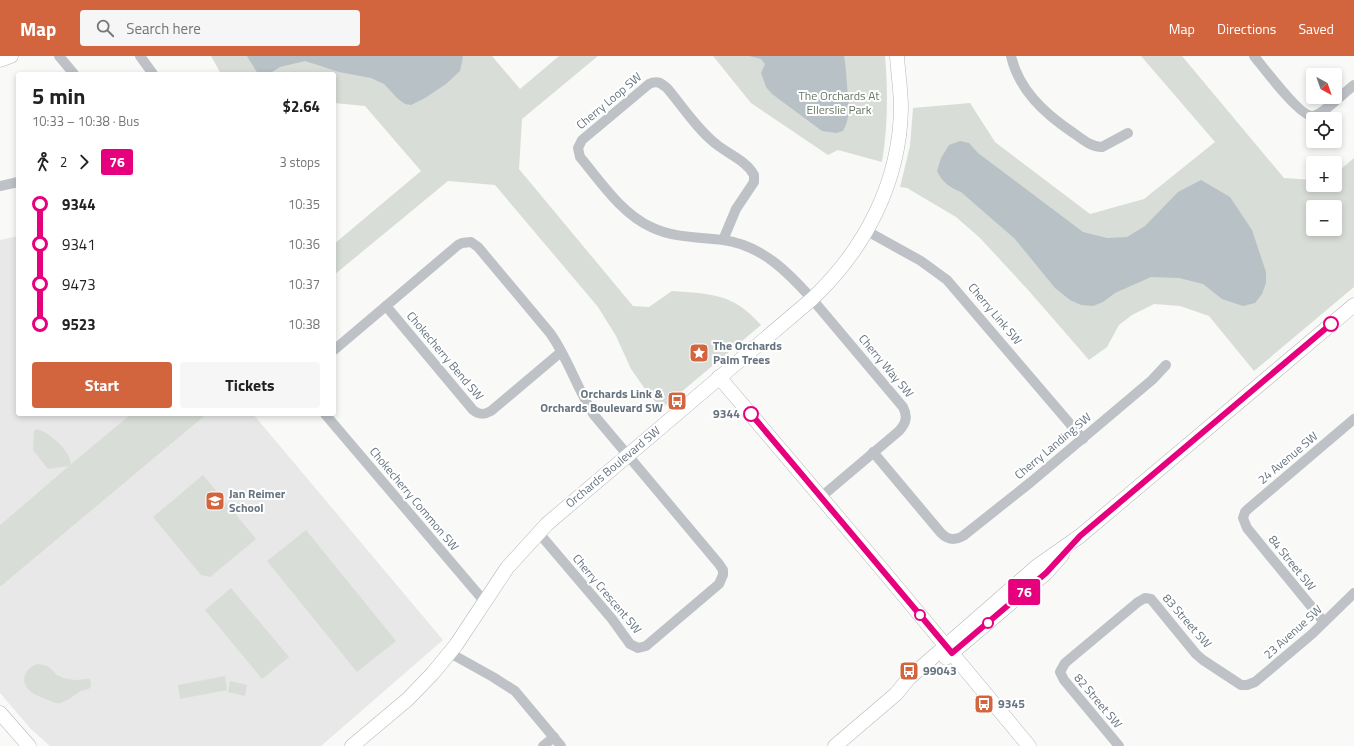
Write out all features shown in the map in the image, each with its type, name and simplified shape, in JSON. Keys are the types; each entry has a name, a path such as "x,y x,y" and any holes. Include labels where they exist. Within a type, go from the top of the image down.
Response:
{"street":[{"path":"0,60 11,56"},
{"path":"59,56 72,72"},
{"path":"140,56 152,72"},
{"name":"Orchards Boulevard SW","path":"352,746 408,699 433,673 450,653 507,568 538,532 812,299 828,284 845,263 867,231 884,196 897,145 901,108 897,56"},
{"path":"1012,56 1014,65 1021,80 1036,102 1056,121 1087,142 1097,147 1102,147 1128,133"},
{"path":"1254,56 1298,109 1309,116 1321,112 1354,85"},
{"name":"Cherry Loop SW","path":"723,240 736,209 752,185 755,178 754,175 748,166 710,138 663,84 654,82 649,84 582,140 578,148 580,157 616,200 649,230 723,240 748,247 765,255 788,272 812,299"},
{"path":"0,186 16,182"},
{"name":"Cherry Link SW","path":"867,231 926,264 947,280 1082,439"},
{"path":"336,348 458,245 471,242 478,247 554,339 589,407 627,455"},
{"name":"Cherry Way SW","path":"812,299 904,407 906,414 906,420 899,431 821,497"},
{"path":"835,746 896,694 914,684 949,649 1046,573 1080,536 1354,305"},
{"name":"Chokecherry Bend SW","path":"386,306 473,410 479,414 483,415 491,411 562,352"},
{"name":"Cherry Landing SW","path":"874,452 941,533 948,539 952,540 963,536 1031,482 1152,380 1166,364"},
{"path":"719,377 1030,746"},
{"name":"Chokecherry Common SW","path":"326,416 484,601"},
{"name":"24 Avenue SW","path":"1243,518 1248,509 1354,419"},
{"name":"Cherry Crescent SW","path":"538,532 612,619 630,644 638,648 646,646 719,584 723,576 723,570 719,564 627,455"},
{"name":"84 Street SW","path":"1243,518 1247,528 1324,622"},
{"name":"23 Avenue SW","path":"1247,685 1256,682 1305,641 1354,593"},
{"name":"83 Street SW","path":"1060,672 1065,663 1138,602 1148,598 1153,601 1196,654 1238,683 1247,685"},
{"path":"450,653 508,686 523,701 561,746"},
{"name":"82 Street SW","path":"1060,672 1064,680 1119,746"},
{"path":"0,712 28,746"},
{"path":"543,746 554,737"}],"shaded area":[{"path":"247,56 463,57 460,71 446,84 425,98 411,105 405,104 398,99 384,84 371,78 339,72 305,61 280,67 272,72 257,72"},
{"path":"749,56 844,56 849,108 848,119 843,131 836,133 822,131 772,94 766,87 761,73 765,64 761,59"},
{"path":"960,141 969,143 978,153 1083,232 1107,238 1127,237 1145,226 1178,192 1201,180 1230,197 1252,230 1266,272 1266,283 1262,294 1255,303 1243,306 1222,299 1203,284 1179,278 1151,277 1115,293 1103,302 1093,306 1081,305 1070,300 1055,288 1015,239 961,192 944,182 937,171 941,158 949,145"},
{"path":"16,236 16,416 129,416 0,525 0,240"},
{"name":"Jan Reimer School","path":"205,416 255,416 443,640 321,746 50,746 31,729 0,693 0,587"}],"green space":[{"path":"211,56 492,56 520,89 559,56 598,56 522,119 519,169 633,306 649,307 672,291 698,293 721,297 731,301 751,314 761,325 661,409 631,369 616,336 598,307 495,185 448,181 336,273 336,242 421,171 365,106 336,103 336,72 220,72"},
{"name":"The Orchards At Ellerslie Park","path":"713,56 885,56 887,109 882,162 838,150 828,155 751,103"},
{"path":"1141,56 1182,56 1284,178 1306,180 1306,192 1342,192 1342,168 1354,158 1354,287 1254,371 1209,316 1180,306 1154,304 1132,315 1119,325 1107,347 1089,360 1029,291 980,238 956,217 907,188 900,187 910,146 913,108 970,103 995,142 1090,214 1144,199 1215,142"},
{"path":"129,416 205,416 0,587 0,525 69,466 48,469 33,450 34,431 36,429 41,430 59,443 68,455 70,465"},
{"path":"203,475 256,539 210,577 201,575 153,517"},
{"path":"306,530 396,641 357,672 267,561"},
{"path":"231,588 289,657 262,679 205,610"},
{"path":"37,664 47,666 58,676 71,680 90,679 90,688 81,691 60,703 55,703 38,696 29,690 24,682 27,671"},
{"path":"225,676 227,690 180,699 178,685"},
{"path":"230,681 247,685 245,696 228,692"}],"bus line":[{"name":"76","path":"751,414 952,653 1046,573 1080,536 1331,324"}],"place":[{"name":"The Orchards Palm Trees","path":"699,353"},
{"name":"Orchards Link & Orchards Boulevard SW","path":"677,401"},
{"name":"9344","path":"751,414"},
{"name":"Jan Reimer School","path":"215,501"},
{"name":"99043","path":"909,671"},
{"name":"9345","path":"984,704"}]}
